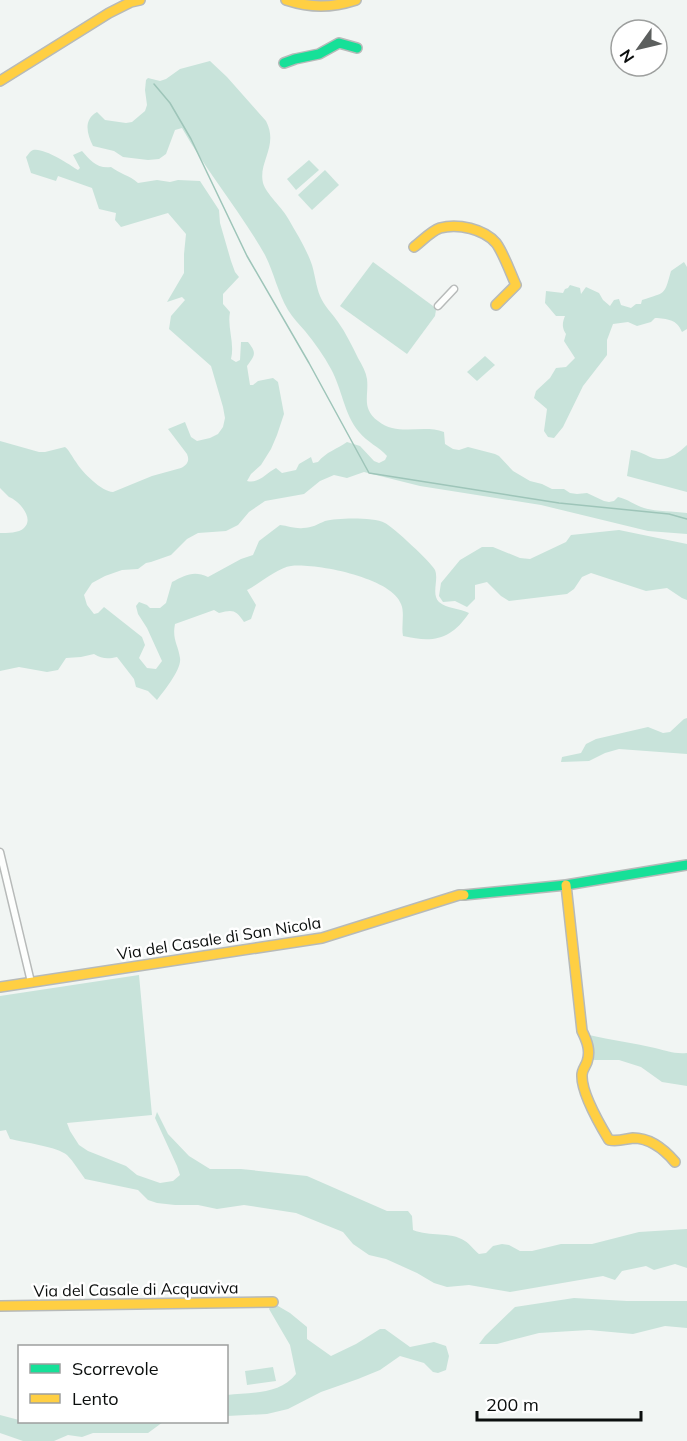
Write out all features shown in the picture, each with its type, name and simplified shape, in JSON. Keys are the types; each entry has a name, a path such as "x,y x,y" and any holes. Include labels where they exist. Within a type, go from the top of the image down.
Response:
{"street":[{"path":"0,81 109,13 140,0"},
{"path":"286,0 324,8 356,0"},
{"path":"284,63 319,54 339,43 357,48"},
{"path":"414,247 441,228 473,228 487,235 497,244 516,285 496,305"},
{"path":"438,306 454,289"},
{"path":"0,852 31,982"},
{"name":"Via del Casale di San Nicola","path":"0,987 322,938 459,895 566,885 687,865"},
{"path":"566,885 582,1031 588,1048 588,1059 581,1077 585,1091 609,1140 616,1142 628,1138 644,1139 666,1151 675,1161"},
{"name":"Via del Casale di Acquaviva","path":"0,1306 273,1302"}],"green space":[{"path":"210,61 266,121 270,138 263,168 263,183 302,242 312,265 322,300 344,331 364,368 369,411 378,421 394,428 444,432 445,444 453,449 468,447 495,454 513,471 530,481 552,489 564,489 577,494 587,493 609,502 618,497 640,507 687,513 687,534 648,531 541,505 420,486 364,472 347,478 334,475 320,481 304,494 265,501 249,512 238,525 226,531 198,533 187,539 171,555 146,563 138,569 122,570 105,576 92,583 84,595 87,605 94,614 104,607 142,637 145,645 139,658 147,668 156,669 162,661 138,614 136,606 139,602 150,608 160,608 166,603 172,582 190,574 208,577 253,555 259,541 280,525 306,528 331,520 364,519 385,523 433,566 436,574 436,595 439,602 469,613 455,629 432,639 403,636 401,604 395,595 384,587 352,574 317,567 291,566 275,572 247,590 256,605 251,619 244,622 234,612 219,613 214,610 175,624 180,663 172,680 157,700 148,691 136,687 134,679 117,657 105,658 94,654 66,658 58,670 47,672 19,667 0,671 0,533 22,530 28,519 21,505 0,488 0,441 39,452 65,447 93,481 103,489 113,492 152,476 181,468 186,464 187,454 168,429 185,422 191,437 197,441 218,434 225,418 211,366 169,329 171,316 185,300 182,297 167,302 184,273 186,234 168,213 121,227 115,220 116,213 99,209 92,188 58,176 56,181 31,173 26,157 33,150 49,153 78,170 80,168 73,155 82,151 98,165 111,167 138,183 157,180 200,181 219,210 220,223 231,261 239,277 223,294 223,304 230,312 231,359 236,362 240,360 241,342 248,342 254,354 247,366 250,385 273,378 278,382 284,414 271,449 247,481 259,480 276,468 282,473 296,470 299,464 311,457 313,463 318,462 347,442 360,446 374,461 379,463 387,456 362,436 354,425 335,377 312,340 288,310 265,255 182,128 175,130 166,154 159,159 123,157 114,151 93,146 88,132 88,123 97,112 105,120 132,122 145,111 147,105 145,90 148,78 160,81 180,69"},
{"path":"309,160 319,170 296,190 287,179"},
{"path":"325,170 339,185 312,210 298,195"},
{"path":"373,262 436,310 435,316 407,354 340,306"},
{"path":"684,262 687,267 687,329 682,332 674,322 655,318 651,322 637,326 628,322 613,324 607,340 607,355 583,386 563,427 554,438 548,437 544,431 547,409 534,398 536,391 550,378 556,368 566,367 575,358 564,341 565,316 556,316 545,303 546,291 563,293 570,285 580,288 581,294 586,287 599,293 610,306 614,300 619,299 621,305 631,308 636,304 641,304 642,300 663,292 671,271"},
{"path":"485,356 495,365 477,381 467,372"},
{"path":"687,445 687,492 627,476 631,450 661,459 675,455"},
{"path":"619,530 687,544 687,600 667,588 646,591 591,573 582,577 574,589 567,594 509,601 487,582 475,585 475,599 467,607 455,601 443,602 439,596 441,583 460,560 482,547 493,547 520,558 530,559 566,542 571,535"},
{"path":"687,718 687,754 619,749 589,761 561,762 562,757 581,753 586,744 596,739 648,727 663,733 670,732"},
{"path":"139,975 152,1115 67,1123 79,1145 88,1151 126,1166 137,1175 160,1183 173,1181 180,1175 155,1118 157,1112 168,1134 189,1156 210,1169 241,1169 307,1176 387,1211 408,1211 412,1216 413,1230 459,1238 467,1242 479,1254 486,1253 493,1246 502,1244 520,1251 532,1251 561,1244 592,1244 639,1232 687,1229 687,1268 675,1264 654,1270 646,1266 622,1271 615,1280 603,1276 510,1292 469,1285 447,1287 386,1259 369,1255 353,1244 343,1232 296,1213 244,1205 217,1209 198,1205 157,1203 148,1200 138,1190 85,1179 70,1158 62,1152 10,1139 6,1130 0,1131 0,996"},
{"path":"589,1035 674,1053 687,1053 687,1086 662,1082 641,1067 619,1060 590,1060 592,1048"},
{"path":"574,1298 687,1301 687,1328 665,1326 633,1334 589,1330 539,1333 497,1344 479,1344 515,1307"},
{"path":"278,1306 290,1313 307,1327 307,1339 331,1356 380,1329 385,1329 410,1347 434,1342 446,1346 449,1356 446,1370 433,1372 424,1363 400,1356 380,1370 321,1392 288,1409 267,1414 228,1416 228,1395 273,1389 282,1386 296,1374 290,1345 269,1309"},
{"path":"273,1367 276,1381 247,1385 245,1371"},
{"path":"0,1415 18,1420 18,1423 162,1423 148,1433 93,1433 82,1437 68,1435 54,1441 23,1441 0,1433"}],"waterway":[{"path":"154,84 170,103 191,139 247,256 369,473 559,503 669,514 687,519"}],"traffic: fast":[{"path":"284,63 319,54 339,43 357,48"},
{"path":"464,895 566,885 687,865"}],"traffic: slow":[{"path":"0,81 109,13 140,0"},
{"path":"286,0 321,6 356,0"},
{"path":"414,247 433,231 455,226 470,228 491,238 501,252 516,285 496,305"},
{"path":"566,885 582,1031 588,1050 588,1058 582,1075 588,1100 609,1140 640,1138 662,1149 675,1162"},
{"path":"0,987 322,938 464,895"},
{"path":"0,1306 273,1302"}]}
